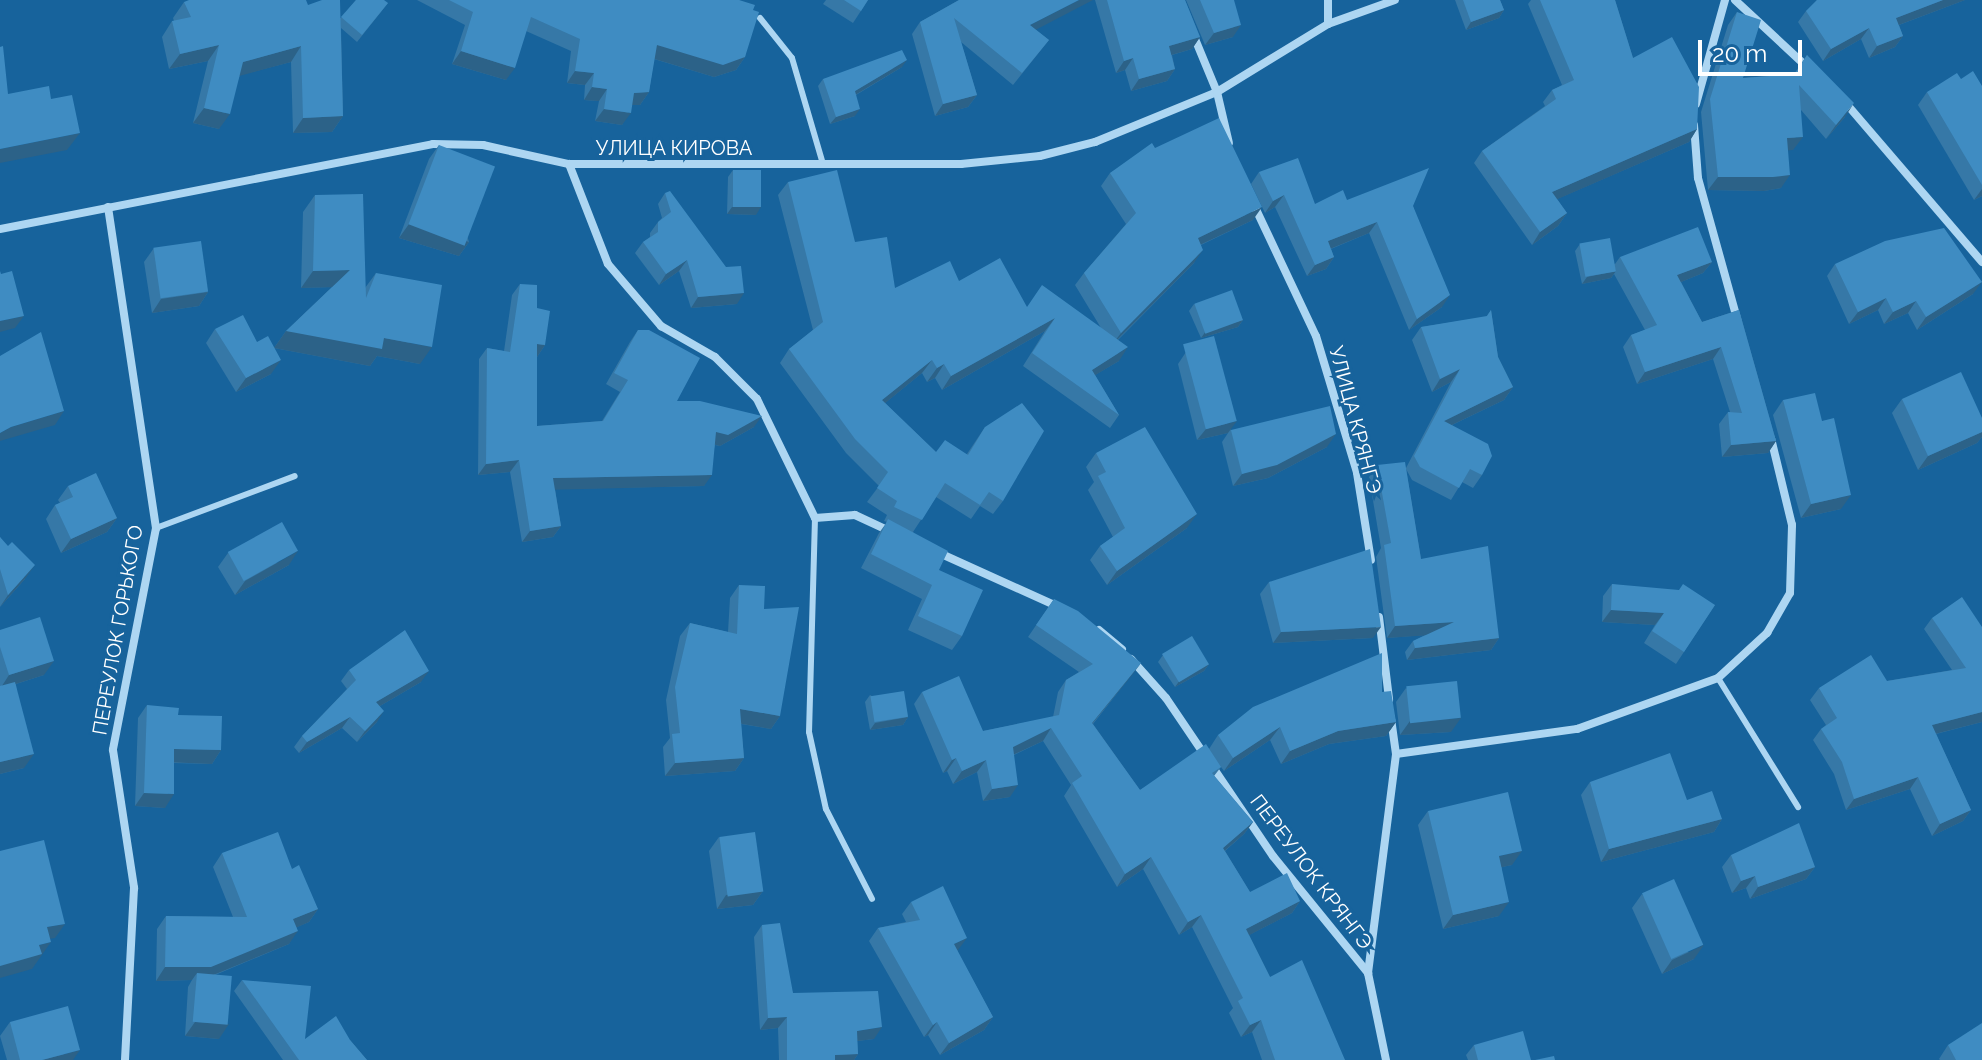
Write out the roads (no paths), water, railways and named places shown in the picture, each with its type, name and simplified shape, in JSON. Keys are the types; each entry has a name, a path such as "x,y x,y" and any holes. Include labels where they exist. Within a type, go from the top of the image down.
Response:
{"street":[{"path":"1328,0 1328,24"},
{"name":"УЛИЦА КИРОВА","path":"0,229 433,144 483,145 569,164 961,164 1040,156 1095,142 1217,92 1328,24 1395,0"},
{"path":"1725,0 1694,111 1698,178 1741,329"},
{"path":"1735,0 1814,74"},
{"path":"1190,26 1217,92 1233,162"},
{"path":"1837,95 1982,262"},
{"path":"569,164 608,264 661,326 715,357 757,399 815,518 855,515 897,534"},
{"name":"УЛИЦА КРЯНГЭ","path":"1246,189 1316,336 1357,473 1373,571"},
{"name":"ПЕРЕУЛОК ГОРЬКОГО","path":"108,207 156,528 113,750 134,888 125,1060"},
{"path":"1396,754 1577,729 1718,678 1767,633 1790,593 1792,525 1769,428"},
{"path":"925,547 1065,610"},
{"path":"1377,601 1396,754 1368,973 1386,1060"},
{"name":"ПЕРЕУЛОК КРЯНГЭ","path":"1088,623 1111,637 1166,698 1273,856 1368,973"}],"lane":[{"path":"760,18 792,58 823,164"},
{"path":"156,528 295,476"},
{"path":"815,518 809,732 826,809 872,899"},
{"path":"1718,678 1798,807"}]}
